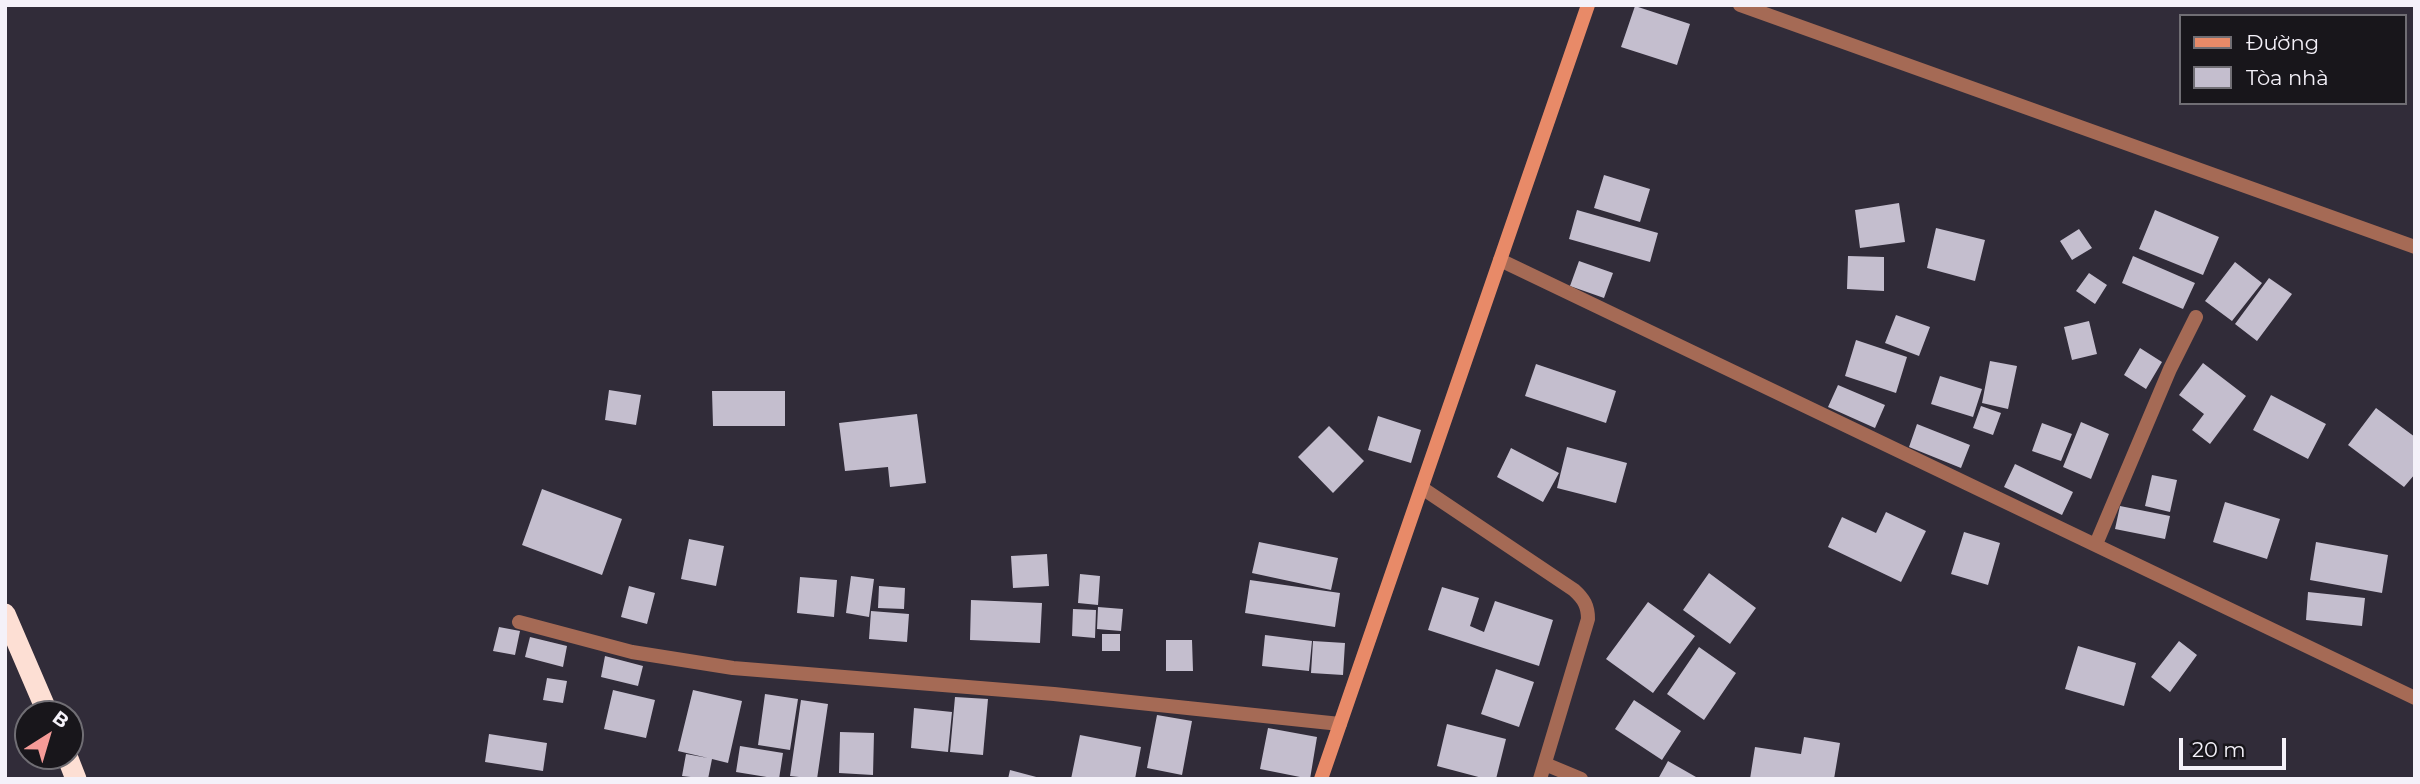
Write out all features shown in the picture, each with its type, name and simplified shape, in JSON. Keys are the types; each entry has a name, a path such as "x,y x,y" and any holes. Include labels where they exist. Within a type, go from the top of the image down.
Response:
{"highway":[{"path":"5,614 42,700"}],"street":[{"path":"1321,779 1588,5"},
{"path":"1740,5 2415,247"},
{"path":"1500,260 2415,698"},
{"path":"2095,544 2170,369 2196,317"},
{"path":"1422,488 1583,598 1588,608 1588,619 1543,771 1581,779"},
{"path":"519,622 632,653 733,668 1054,694 1340,724"}],"building":[{"path":"1635,6 1690,24 1677,65 1621,47"},
{"path":"1604,175 1650,189 1640,222 1594,208"},
{"path":"1899,203 1905,242 1860,248 1855,210"},
{"path":"1577,210 1658,233 1650,262 1569,239"},
{"path":"2155,210 2219,237 2203,275 2139,249"},
{"path":"1936,228 1985,240 1975,281 1927,268"},
{"path":"2079,229 2092,248 2072,260 2060,241"},
{"path":"1848,256 1884,257 1884,291 1847,289"},
{"path":"2133,256 2195,283 2183,309 2122,283"},
{"path":"1579,261 1613,273 1604,298 1570,286"},
{"path":"2235,262 2262,283 2232,321 2205,301"},
{"path":"2089,273 2107,285 2095,304 2076,291"},
{"path":"2269,278 2292,294 2257,341 2235,324"},
{"path":"1896,315 1930,327 1919,356 1885,343"},
{"path":"2089,321 2097,354 2072,360 2064,327"},
{"path":"1856,340 1907,357 1896,393 1845,376"},
{"path":"2140,348 2162,362 2146,389 2124,375"},
{"path":"1990,361 2017,366 2008,409 1982,403"},
{"path":"2203,363 2246,396 2210,444 2192,430 2204,414 2179,395"},
{"path":"1536,364 1616,391 1606,423 1525,396"},
{"path":"1940,376 1982,389 1973,417 1931,404"},
{"path":"1838,385 1885,405 1875,428 1828,407"},
{"path":"609,390 641,395 636,425 605,420"},
{"path":"712,391 785,391 785,426 713,426"},
{"path":"2271,395 2326,424 2308,459 2253,430"},
{"path":"1981,406 2001,413 1993,435 1973,428"},
{"path":"2376,408 2415,437 2415,474 2404,487 2348,445"},
{"path":"917,414 926,483 890,487 888,467 845,471 839,423"},
{"path":"1378,416 1421,430 1411,463 1368,450"},
{"path":"2081,422 2109,434 2091,479 2063,467"},
{"path":"2042,423 2072,434 2061,461 2032,451"},
{"path":"1917,424 1970,445 1961,468 1909,447"},
{"path":"1329,426 1364,461 1333,493 1298,457"},
{"path":"1567,447 1627,463 1616,503 1557,488"},
{"path":"1511,448 1559,473 1543,502 1497,477"},
{"path":"2015,464 2073,492 2062,515 2004,487"},
{"path":"2152,475 2177,480 2170,512 2145,506"},
{"path":"542,489 622,519 602,575 522,545"},
{"path":"2225,502 2280,519 2267,559 2213,542"},
{"path":"2120,506 2170,516 2165,539 2115,529"},
{"path":"1886,512 1926,531 1901,582 1828,547 1842,517 1876,533"},
{"path":"1964,532 2000,543 1988,585 1951,574"},
{"path":"689,539 724,546 716,586 681,579"},
{"path":"1259,542 1338,558 1331,590 1252,573"},
{"path":"2316,542 2388,555 2382,593 2310,580"},
{"path":"1047,554 1049,586 1013,588 1011,556"},
{"path":"1709,573 1756,608 1730,644 1683,610"},
{"path":"1080,574 1100,576 1098,605 1078,603"},
{"path":"851,576 874,579 869,617 846,613"},
{"path":"800,577 837,580 834,617 797,613"},
{"path":"1250,580 1340,593 1335,627 1245,613"},
{"path":"629,586 655,593 647,624 621,617"},
{"path":"879,586 905,588 904,609 878,608"},
{"path":"1442,587 1479,598 1470,626 1484,632 1495,601 1553,620 1539,666 1428,630"},
{"path":"2308,592 2365,598 2362,626 2306,620"},
{"path":"971,600 1042,603 1040,643 970,640"},
{"path":"1648,602 1695,636 1653,693 1606,659"},
{"path":"1098,607 1123,609 1121,631 1097,629"},
{"path":"1073,609 1096,610 1095,638 1072,636"},
{"path":"871,611 909,614 907,642 869,639"},
{"path":"499,627 520,631 515,655 493,651"},
{"path":"1102,634 1120,634 1120,651 1102,651"},
{"path":"1265,635 1312,641 1309,671 1262,666"},
{"path":"530,637 567,646 563,667 525,657"},
{"path":"1166,640 1192,640 1193,671 1166,671"},
{"path":"1313,641 1345,643 1343,675 1311,673"},
{"path":"2179,641 2197,655 2170,692 2151,677"},
{"path":"2078,646 2136,663 2124,706 2065,689"},
{"path":"1699,647 1736,673 1704,720 1667,694"},
{"path":"605,656 643,666 638,686 601,677"},
{"path":"1496,669 1534,682 1519,727 1481,714"},
{"path":"547,678 567,681 563,703 543,700"},
{"path":"613,690 655,700 646,738 604,729"},
{"path":"693,690 742,701 728,763 712,759 708,779 682,776 686,754 708,758 678,751"},
{"path":"765,694 798,699 790,750 758,745"},
{"path":"955,697 988,699 983,755 950,752"},
{"path":"801,700 828,704 817,779 790,776"},
{"path":"1634,700 1681,731 1662,760 1615,729"},
{"path":"914,708 952,712 948,752 911,748"},
{"path":"1157,715 1192,721 1182,775 1147,768"},
{"path":"1447,724 1506,739 1496,779 1486,779 1437,766"},
{"path":"1268,728 1317,737 1310,779 1260,769"},
{"path":"840,732 874,733 873,775 839,773"},
{"path":"489,734 547,743 543,771 485,762"},
{"path":"1080,735 1141,747 1135,779 1071,779"},
{"path":"1804,737 1840,743 1834,779 1750,779 1755,747 1801,754"},
{"path":"740,746 783,753 779,779 736,772"},
{"path":"1668,761 1696,777 1658,779"},
{"path":"1010,770 1040,778 1040,779 1008,779"}]}
